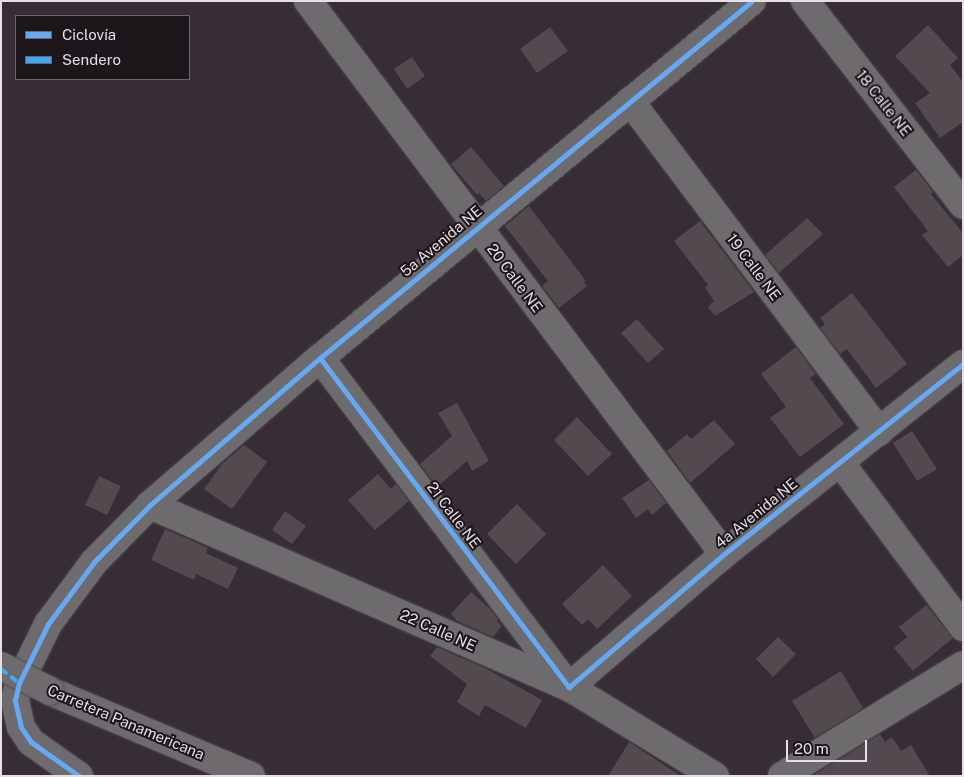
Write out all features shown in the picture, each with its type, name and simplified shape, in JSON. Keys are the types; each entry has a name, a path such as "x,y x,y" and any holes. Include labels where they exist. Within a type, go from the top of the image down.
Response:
{"highway":[{"name":"Carretera Panamericana","path":"1,666 50,691 251,776"}],"street":[{"name":"20 Calle NE","path":"308,1 724,554"},
{"name":"5a Avenida NE","path":"79,776 42,752 31,742 21,727 15,700 19,683 54,616 94,562 150,505 320,358 752,1"},
{"name":"18 Calle NE","path":"805,1 963,205"},
{"name":"19 Calle NE","path":"630,102 879,432"},
{"name":"21 Calle NE","path":"320,358 569,687"},
{"name":"4a Avenida NE","path":"569,687 724,554 963,364"},
{"path":"840,462 963,626"},
{"name":"22 Calle NE","path":"150,505 569,687 715,776"},
{"path":"782,776 963,665"}],"building":[{"path":"928,25 958,58 950,65 963,82 963,122 940,138 915,103 930,93 895,56"},
{"path":"550,27 568,51 537,73 520,49"},
{"path":"412,57 425,76 407,89 394,69"},
{"path":"471,147 504,186 486,201 479,193 477,195 451,164"},
{"path":"916,170 933,192 931,194 963,233 963,255 948,267 922,235 928,231 894,187"},
{"path":"529,206 586,281 584,282 587,286 559,308 542,286 548,281 505,226"},
{"path":"807,218 823,234 779,273 765,255"},
{"path":"700,221 754,292 715,316 708,307 714,301 705,287 708,285 674,241"},
{"path":"852,293 907,364 876,388 847,349 840,354 820,328 825,324 820,318"},
{"path":"637,319 664,349 648,363 621,333"},
{"path":"796,347 816,374 810,378 844,424 800,457 770,418 786,407 761,374"},
{"path":"457,403 489,461 472,471 467,461 437,487 420,464 452,436 438,413"},
{"path":"577,417 612,454 588,476 554,440"},
{"path":"714,420 735,444 690,483 667,451 687,434 691,439"},
{"path":"912,431 937,469 917,481 893,443"},
{"path":"244,445 267,462 232,509 204,489 222,464"},
{"path":"378,474 391,489 396,484 409,501 375,530 348,500"},
{"path":"99,476 121,486 107,515 85,505"},
{"path":"649,480 666,503 652,515 648,509 636,518 622,498"},
{"path":"517,504 546,534 516,564 487,534"},
{"path":"285,511 306,526 292,544 272,530"},
{"path":"165,529 208,548 206,553 238,568 228,589 196,574 194,580 151,560"},
{"path":"603,565 632,596 597,629 588,619 582,625 562,604"},
{"path":"471,592 490,609 502,626 493,637 455,620 451,614"},
{"path":"926,605 953,638 913,671 894,648 907,637 899,627"},
{"path":"778,637 796,654 773,677 756,659"},
{"path":"437,647 485,668 542,700 526,728 485,705 479,716 457,702 467,684 430,656"},
{"path":"841,671 863,708 815,738 792,701"},
{"path":"880,734 885,742 892,737 901,751 911,745 930,776 812,776"},
{"path":"629,742 681,776 608,776"}],"marked path":[{"path":"1,669 19,683"}],"cycle path":[{"path":"79,776 31,742 21,727 15,700 19,683 48,624 94,562 150,505 320,358 752,1"},
{"path":"320,358 569,687 724,554 963,364"}]}
